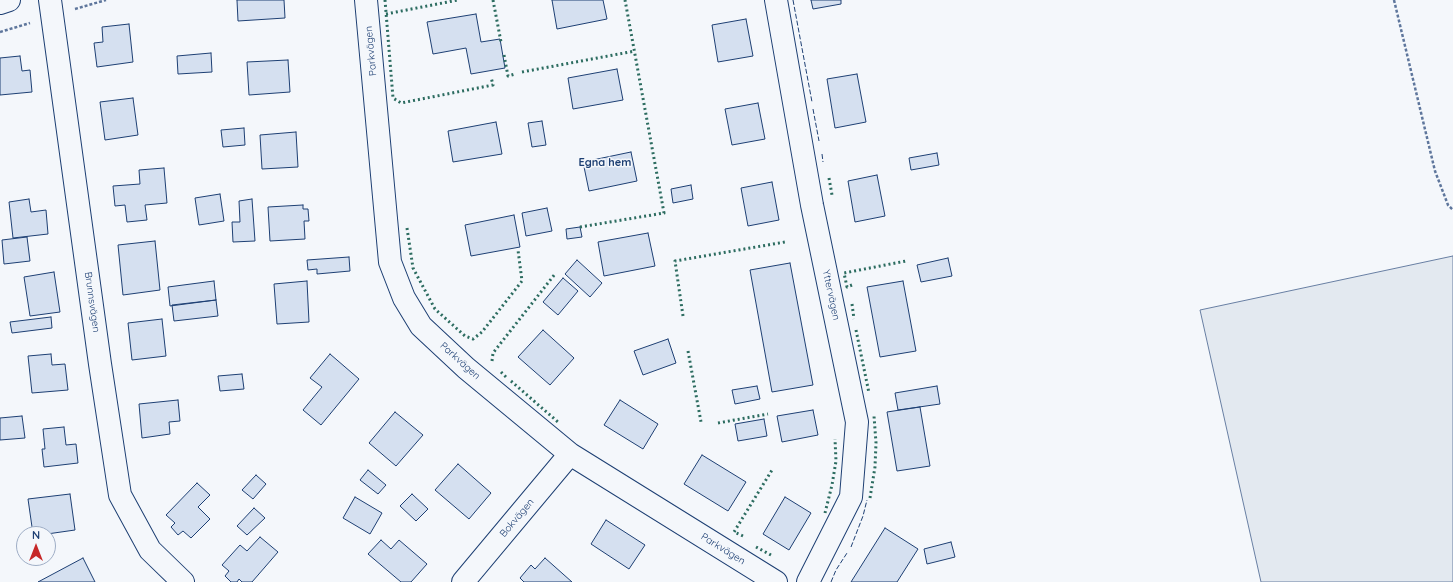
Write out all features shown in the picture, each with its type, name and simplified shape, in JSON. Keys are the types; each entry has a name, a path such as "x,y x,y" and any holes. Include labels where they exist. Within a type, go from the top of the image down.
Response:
{"street":[{"path":"0,3 9,0"},
{"name":"Brunnsvägen","path":"50,0 100,364 120,495 150,550 183,582"},
{"name":"Parkvägen","path":"366,0 390,262 404,298 421,326 460,363 570,454 776,582"},
{"name":"Yttervägen","path":"776,0 812,205 857,422 851,496 808,582"},
{"name":"Bokvägen","path":"463,582 570,454"}],"path":[{"path":"1394,0 1435,171 1448,205 1453,210"}],"shaded area":[{"path":"1453,256 1453,582 1261,582 1200,310"}],"building":[{"path":"237,0 284,0 285,18 238,21"},
{"path":"552,0 603,0 607,19 557,29"},
{"path":"811,0 841,0 841,4 813,9"},
{"path":"476,14 481,42 500,39 505,68 471,74 466,48 433,54 427,22"},
{"path":"746,19 753,56 718,62 712,25"},
{"path":"129,24 133,62 97,67 94,43 103,42 102,27"},
{"path":"211,53 212,72 178,74 177,56"},
{"path":"20,56 22,71 30,70 32,92 0,95 0,58"},
{"path":"288,60 290,92 249,95 247,62"},
{"path":"617,69 623,100 573,109 568,78"},
{"path":"857,74 866,122 835,128 827,79"},
{"path":"133,98 138,135 105,140 100,102"},
{"path":"758,103 765,139 732,145 725,109"},
{"path":"542,121 546,145 532,147 528,123"},
{"path":"496,122 502,154 453,162 448,131"},
{"path":"244,128 245,145 223,147 221,130"},
{"path":"296,132 298,167 262,169 260,135"},
{"path":"631,152 637,181 589,191 583,162"},
{"path":"937,153 939,165 911,170 909,158"},
{"path":"164,168 167,203 145,205 147,220 127,222 125,205 115,206 113,186 140,184 139,170"},
{"path":"877,175 885,216 855,222 848,181"},
{"path":"772,182 779,220 748,226 741,188"},
{"path":"691,185 693,199 673,203 671,189"},
{"path":"220,194 224,221 199,225 195,198"},
{"path":"29,199 31,212 46,210 48,234 13,238 9,202"},
{"path":"252,199 255,241 233,242 232,222 240,222 239,201"},
{"path":"303,205 303,209 308,209 309,221 304,221 305,239 270,241 268,207"},
{"path":"547,208 552,231 526,236 522,213"},
{"path":"514,215 520,247 471,256 465,225"},
{"path":"580,227 582,237 567,239 566,229"},
{"path":"648,233 655,266 604,276 598,242"},
{"path":"27,237 30,261 4,264 2,240"},
{"path":"155,241 160,290 123,295 118,245"},
{"path":"349,257 350,271 317,274 317,269 308,270 307,260"},
{"path":"948,258 952,276 921,282 917,265"},
{"path":"577,260 602,283 590,297 565,274"},
{"path":"790,263 813,385 772,392 750,270"},
{"path":"54,272 60,312 30,316 24,277"},
{"path":"563,278 578,291 558,315 543,302"},
{"path":"214,281 216,300 170,306 168,287"},
{"path":"307,281 309,322 277,324 274,284"},
{"path":"903,281 916,351 880,357 867,287"},
{"path":"216,300 218,316 174,321 172,305"},
{"path":"51,317 52,328 12,333 10,322"},
{"path":"162,319 166,356 132,360 128,323"},
{"path":"543,330 574,358 550,385 518,357"},
{"path":"668,339 676,363 643,375 634,351"},
{"path":"51,354 52,365 65,364 68,390 32,393 28,356"},
{"path":"330,354 359,379 321,425 303,410 322,387 310,378"},
{"path":"242,374 244,389 220,391 218,376"},
{"path":"757,386 760,399 735,404 732,390"},
{"path":"937,386 940,404 898,410 895,393"},
{"path":"178,400 180,421 169,422 170,434 142,438 139,404"},
{"path":"620,400 658,424 643,449 604,425"},
{"path":"920,407 930,466 897,471 887,412"},
{"path":"813,410 818,435 782,442 777,416"},
{"path":"395,412 423,435 396,466 369,443"},
{"path":"22,416 25,438 0,440 0,418"},
{"path":"764,419 767,436 738,441 735,424"},
{"path":"64,427 66,445 76,444 78,463 44,467 42,449 45,449 43,429"},
{"path":"702,455 746,482 728,511 684,484"},
{"path":"458,464 491,493 469,519 435,490"},
{"path":"368,470 386,485 378,494 360,480"},
{"path":"256,475 266,484 253,499 242,490"},
{"path":"197,483 210,495 198,507 210,519 191,538 183,531 178,535 171,527 175,523 166,515"},
{"path":"70,494 75,530 56,533 56,526 32,526 28,499"},
{"path":"412,494 428,509 416,521 400,506"},
{"path":"355,497 382,513 370,534 343,518"},
{"path":"785,497 811,513 789,550 763,534"},
{"path":"254,508 265,518 247,535 237,526"},
{"path":"606,520 645,545 629,569 591,544"},
{"path":"885,528 918,549 897,582 851,582"},
{"path":"260,537 278,552 252,582 242,582 239,579 237,582 231,582 225,576 229,571 222,565 240,545 247,551"},
{"path":"381,540 391,549 399,540 427,564 411,582 401,582 368,554"},
{"path":"951,542 955,557 927,564 924,549"},
{"path":"83,558 95,582 38,582"},
{"path":"545,558 572,582 524,582 520,578 531,565 535,569"}],"hedge":[{"path":"385,0 393,98 401,103 493,85 491,77"},
{"path":"386,14 458,0"},
{"path":"493,0 501,42"},
{"path":"580,227 664,213 625,0"},
{"path":"522,72 635,51"},
{"path":"504,55 508,76 515,74"},
{"path":"829,178 832,195"},
{"path":"407,228 413,268 435,309 465,336 473,339 482,332 522,281 518,250"},
{"path":"683,316 675,261 785,242"},
{"path":"852,285 847,287 844,273 906,261"},
{"path":"492,361 493,353 555,274"},
{"path":"852,304 854,319"},
{"path":"856,330 869,393"},
{"path":"688,351 701,422"},
{"path":"501,372 506,377"},
{"path":"511,381 558,422"},
{"path":"718,423 768,414"},
{"path":"870,498 875,467 876,443 874,416"},
{"path":"825,513 836,461 835,439"},
{"path":"743,536 734,532 772,470"},
{"path":"756,547 771,555"}],"fence":[{"path":"793,0 812,102"},
{"path":"813,109 819,141"},
{"path":"822,154 823,162"},
{"path":"851,547 863,516 867,500"},
{"path":"831,582 836,570 847,553"}],"district":[{"name":"Egna hem","path":"605,163"}]}
